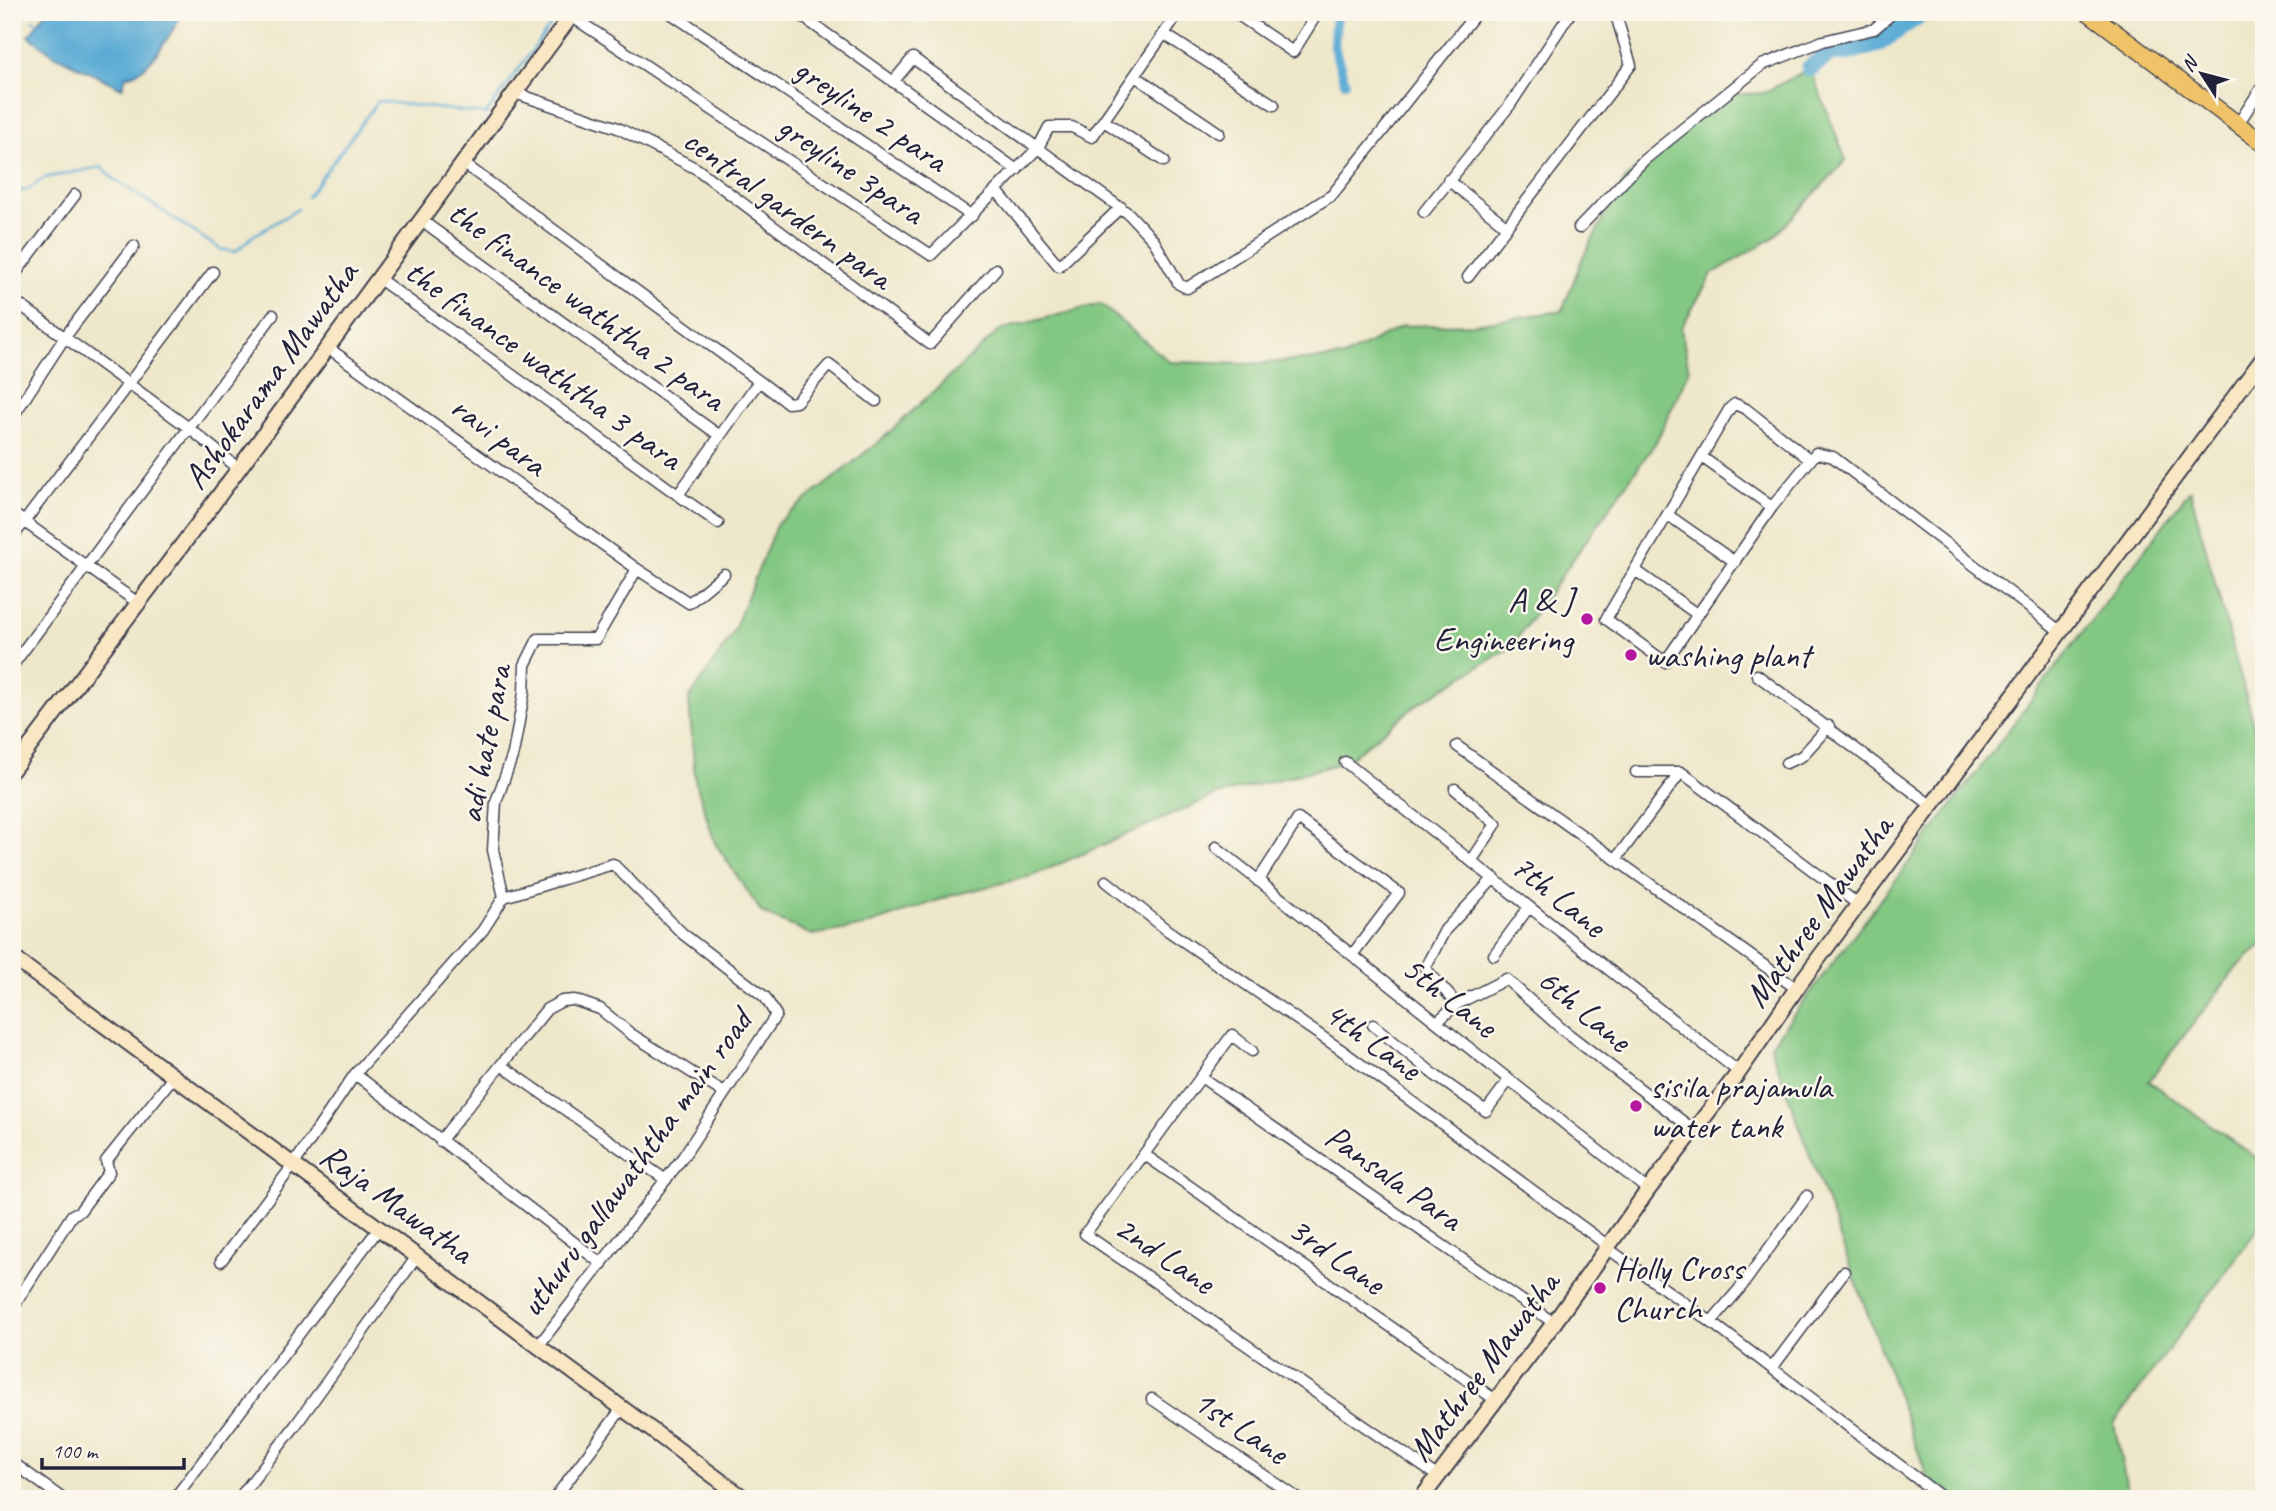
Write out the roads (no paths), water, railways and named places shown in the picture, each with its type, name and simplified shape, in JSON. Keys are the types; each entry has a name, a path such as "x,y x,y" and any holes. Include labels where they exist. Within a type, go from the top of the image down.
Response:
{"main road":[{"path":"2088,12 2107,18 2264,144"}],"street":[{"name":"greyline 2 para","path":"669,12 972,216"},
{"path":"796,12 1017,170"},
{"path":"1164,161 1104,121 1180,12"},
{"path":"1234,12 1293,52 1318,12"},
{"path":"893,82 913,58 1122,208 1154,241 1179,284 1187,288 1332,195 1478,12"},
{"path":"1424,212 1510,105 1544,49 1571,12"},
{"path":"1468,277 1632,65 1615,12"},
{"path":"1579,228 1644,160 1762,65 1823,41 1874,29 1894,12"},
{"name":"greyline 3para","path":"572,14 931,255 1038,148 1049,127 1072,127 1092,137 1104,121"},
{"name":"Ashokarama Mawatha","path":"13,769 572,14"},
{"path":"1164,34 1274,105"},
{"path":"1135,76 1219,133"},
{"path":"2238,124 2262,87"},
{"name":"central gardern para","path":"515,93 618,128 697,169 930,344 996,269"},
{"path":"463,163 788,403 796,402 829,365 876,401"},
{"path":"1448,180 1506,226"},
{"path":"997,191 1059,266 1122,208"},
{"path":"12,278 75,195"},
{"name":"the finance waththa 2 para","path":"421,220 720,436"},
{"path":"12,418 65,337 134,246"},
{"path":"12,538 213,272"},
{"name":"the finance waththa 3 para","path":"378,278 718,523"},
{"path":"12,299 189,428 238,468"},
{"path":"12,666 273,315"},
{"name":"ravi para","path":"327,347 637,569"},
{"name":"Mathree Mawatha","path":"1421,1499 1497,1401 1648,1190 1739,1072 1797,989 2264,357"},
{"path":"678,495 759,381"},
{"path":"1809,459 1746,409 1735,404 1730,408 1703,458 1606,615 1609,622 1665,662 1772,507 1816,453 1829,454 2061,632"},
{"path":"1703,458 1772,507"},
{"path":"12,513 138,603"},
{"path":"1668,515 1735,562"},
{"path":"637,569 689,603 724,574"},
{"name":"adi hate para","path":"503,897 494,850 496,802 513,754 524,693 525,665 532,646 538,639 597,639 637,569"},
{"path":"1635,570 1698,615"},
{"path":"1757,675 1829,726 1932,806"},
{"path":"1786,763 1802,756 1829,726"},
{"path":"1457,746 1797,989"},
{"name":"7th Lane","path":"1345,762 1739,1072"},
{"path":"1636,772 1681,772 1859,905"},
{"path":"1616,859 1661,794 1681,772"},
{"path":"1455,789 1496,824 1472,860"},
{"path":"1258,881 1298,819 1399,893 1352,955"},
{"name":"5th Lane","path":"1216,847 1648,1190"},
{"name":"uthuru gallawaththa main road","path":"503,897 613,864 682,934 765,998 776,1016 666,1180 539,1345"},
{"path":"1457,1004 1425,968 1446,930 1494,878"},
{"name":"4th Lane","path":"1106,881 1167,930 1340,1049 1711,1322 1944,1499"},
{"path":"221,1261 294,1164 355,1074 483,930 503,897"},
{"path":"1494,955 1529,907"},
{"name":"Raja Mawatha","path":"12,957 745,1499"},
{"name":"6th Lane","path":"1437,1022 1457,1004 1506,979 1563,1030 1695,1131"},
{"path":"440,1142 547,1009 562,1001 574,1000 600,1009 631,1034 724,1093"},
{"path":"1374,1025 1426,1069 1486,1111 1509,1080"},
{"name":"2nd Lane","path":"1252,1051 1232,1035 1085,1234 1437,1475"},
{"path":"501,1065 666,1180"},
{"path":"355,1074 602,1264"},
{"path":"12,1309 72,1215 80,1211 109,1172 106,1161 174,1076"},
{"name":"Pansala Para","path":"1201,1077 1554,1323"},
{"name":"3rd Lane","path":"1145,1155 1497,1401"},
{"path":"1711,1322 1807,1196"},
{"path":"174,1499 380,1227"},
{"path":"243,1493 295,1426 418,1255"},
{"path":"1772,1368 1844,1272"},
{"name":"1st Lane","path":"1152,1399 1299,1499"},
{"path":"554,1499 623,1407"},
{"path":"12,1462 63,1499"}],"water":[{"path":"46,12 184,12 152,59 135,73 126,76 122,88 54,55 29,36"}],"waterway":[{"path":"1336,12 1334,47 1345,82"},
{"path":"1810,68 1830,53 1844,53 1877,44 1923,12"},
{"path":"307,197 378,101 486,114 550,26 550,13"},
{"path":"33,20 37,23"},
{"path":"12,192 27,190 44,178 101,167 114,179 220,249 235,252 253,236 298,209"}],"place":[{"name":"A & J Engineering","path":"1587,619"},
{"name":"washing plant","path":"1631,655"},
{"name":"sisila prajamula water tank","path":"1636,1106"},
{"name":"Holly Cross Church","path":"1600,1288"}]}
